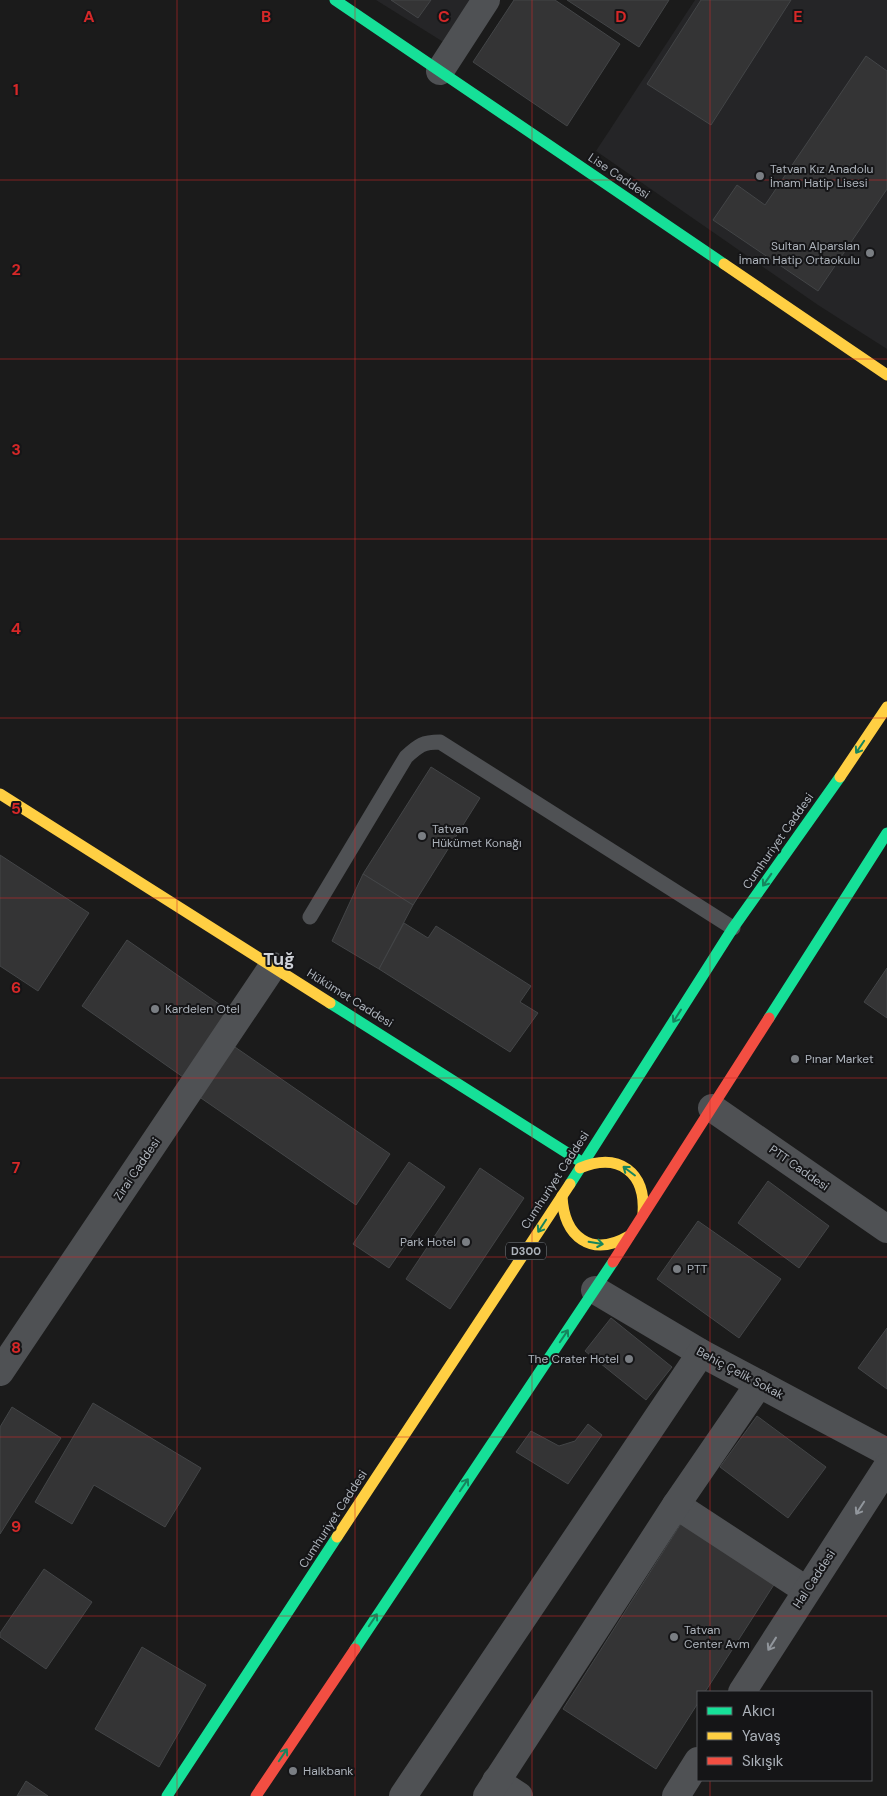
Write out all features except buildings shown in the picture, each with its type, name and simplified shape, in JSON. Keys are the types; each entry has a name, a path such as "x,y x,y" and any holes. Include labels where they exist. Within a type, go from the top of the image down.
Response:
{"main road":[{"name":"Lise Caddesi","path":"335,0 887,375"},
{"name":"Cumhuriyet Caddesi","path":"167,1796 562,1196 733,928 838,780 887,707"},
{"name":"Hükümet Caddesi","path":"0,794 274,966 581,1166"},
{"path":"256,1796 595,1290 887,833"},
{"path":"581,1166 600,1161 613,1162 626,1167 636,1177 643,1190 645,1204 643,1214"},
{"path":"562,1196 561,1207 564,1220 571,1231 582,1240 595,1245 610,1245 629,1236"}],"street":[{"path":"440,71 486,0"},
{"name":"Zirai Caddesi","path":"0,1372 274,966"},
{"name":"PTT Caddesi","path":"712,1108 887,1229"},
{"name":"Behiç Çelik Sokak","path":"595,1290 701,1353 887,1452"},
{"path":"403,1796 701,1353"},
{"path":"519,1796 491,1789 676,1505 759,1384"},
{"name":"Hal Caddesi","path":"743,1691 887,1467"},
{"path":"676,1505 806,1590"},
{"path":"676,1796 697,1763"}],"lane":[{"path":"310,917 406,757 417,747 427,742 440,742 733,928"}],"shaded area":[{"path":"376,0 473,0 445,43"},
{"name":"Tatvan Kız Anadolu İmam Hatip Lisesi","path":"695,0 887,0 887,349 818,305 596,151"}],"traffic: fast":[{"path":"335,0 724,264"},
{"path":"570,1184 733,928 840,777"},
{"path":"769,1018 887,833"},
{"path":"330,1003 583,1163"},
{"path":"355,1649 613,1262"},
{"path":"167,1796 337,1537"}],"traffic: slow":[{"path":"724,264 887,375"},
{"path":"840,777 887,707"},
{"path":"0,794 330,1003"},
{"path":"580,1168 607,1163 618,1164 627,1169 635,1177 640,1187 643,1199 643,1214"},
{"path":"337,1537 570,1184"},
{"path":"562,1196 568,1223 582,1240 592,1244 603,1245 629,1236"}],"traffic: jam":[{"path":"613,1262 769,1018"},
{"path":"256,1796 355,1649"}],"place":[{"name":"Tatvan Kız Anadolu İmam Hatip Lisesi","path":"760,176"},
{"name":"Sultan Alparslan İmam Hatip Ortaokulu","path":"870,253"},
{"name":"Tatvan Hükümet Konağı","path":"422,836"},
{"name":"Kardelen Otel","path":"155,1009"},
{"name":"Pınar Market","path":"795,1059"},
{"name":"Park Hotel","path":"466,1242"},
{"name":"PTT","path":"677,1269"},
{"name":"The Crater Hotel","path":"629,1359"},
{"name":"Tatvan Center Avm","path":"674,1637"},
{"name":"Halkbank","path":"293,1771"}],"district":[{"name":"Tuğ","path":"279,959"}]}
